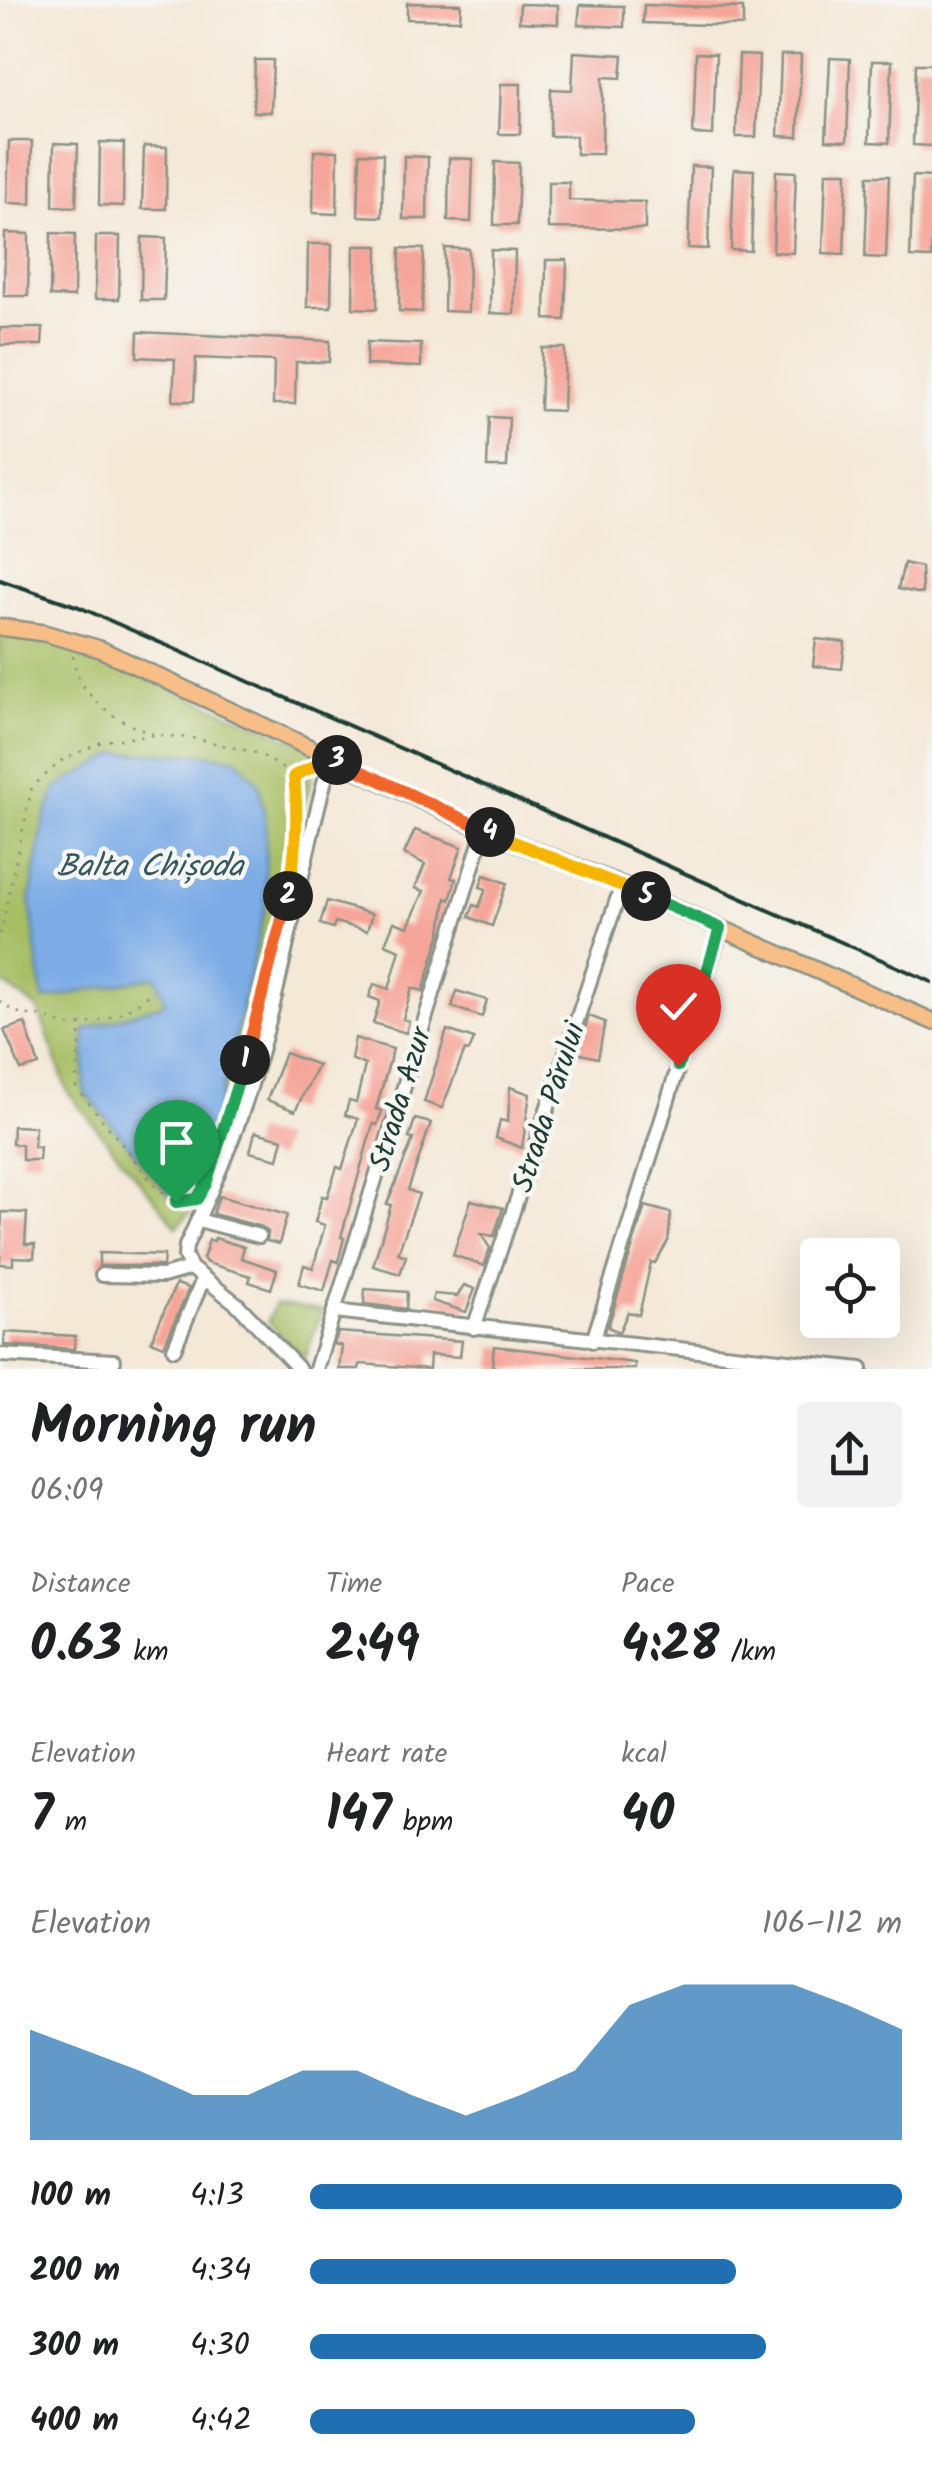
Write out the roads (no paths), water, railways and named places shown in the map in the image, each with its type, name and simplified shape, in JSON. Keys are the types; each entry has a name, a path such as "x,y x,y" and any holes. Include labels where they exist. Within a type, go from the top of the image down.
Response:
{"main road":[{"path":"0,627 71,640 141,666 484,830 622,885 932,1021"}],"street":[{"path":"299,1369 237,1304 203,1279 185,1256 242,1112 331,758"},
{"name":"Strada Azur","path":"316,1369 484,830"},
{"name":"Strada Părului","path":"474,1328 622,885"},
{"path":"593,1341 720,928"},
{"path":"198,1220 259,1236"},
{"path":"102,1275 162,1276 192,1268"},
{"path":"174,1349 203,1279"},
{"path":"334,1312 862,1369"},
{"path":"0,1355 114,1360"}],"water":[{"name":"Balta Chișoda","path":"118,753 201,754 237,759 259,784 266,824 265,909 201,1185 171,1196 84,1091 85,1030 165,1003 156,976 43,1000 30,900 44,820 57,787"}],"railway":[{"path":"0,580 79,607 932,982"}]}
